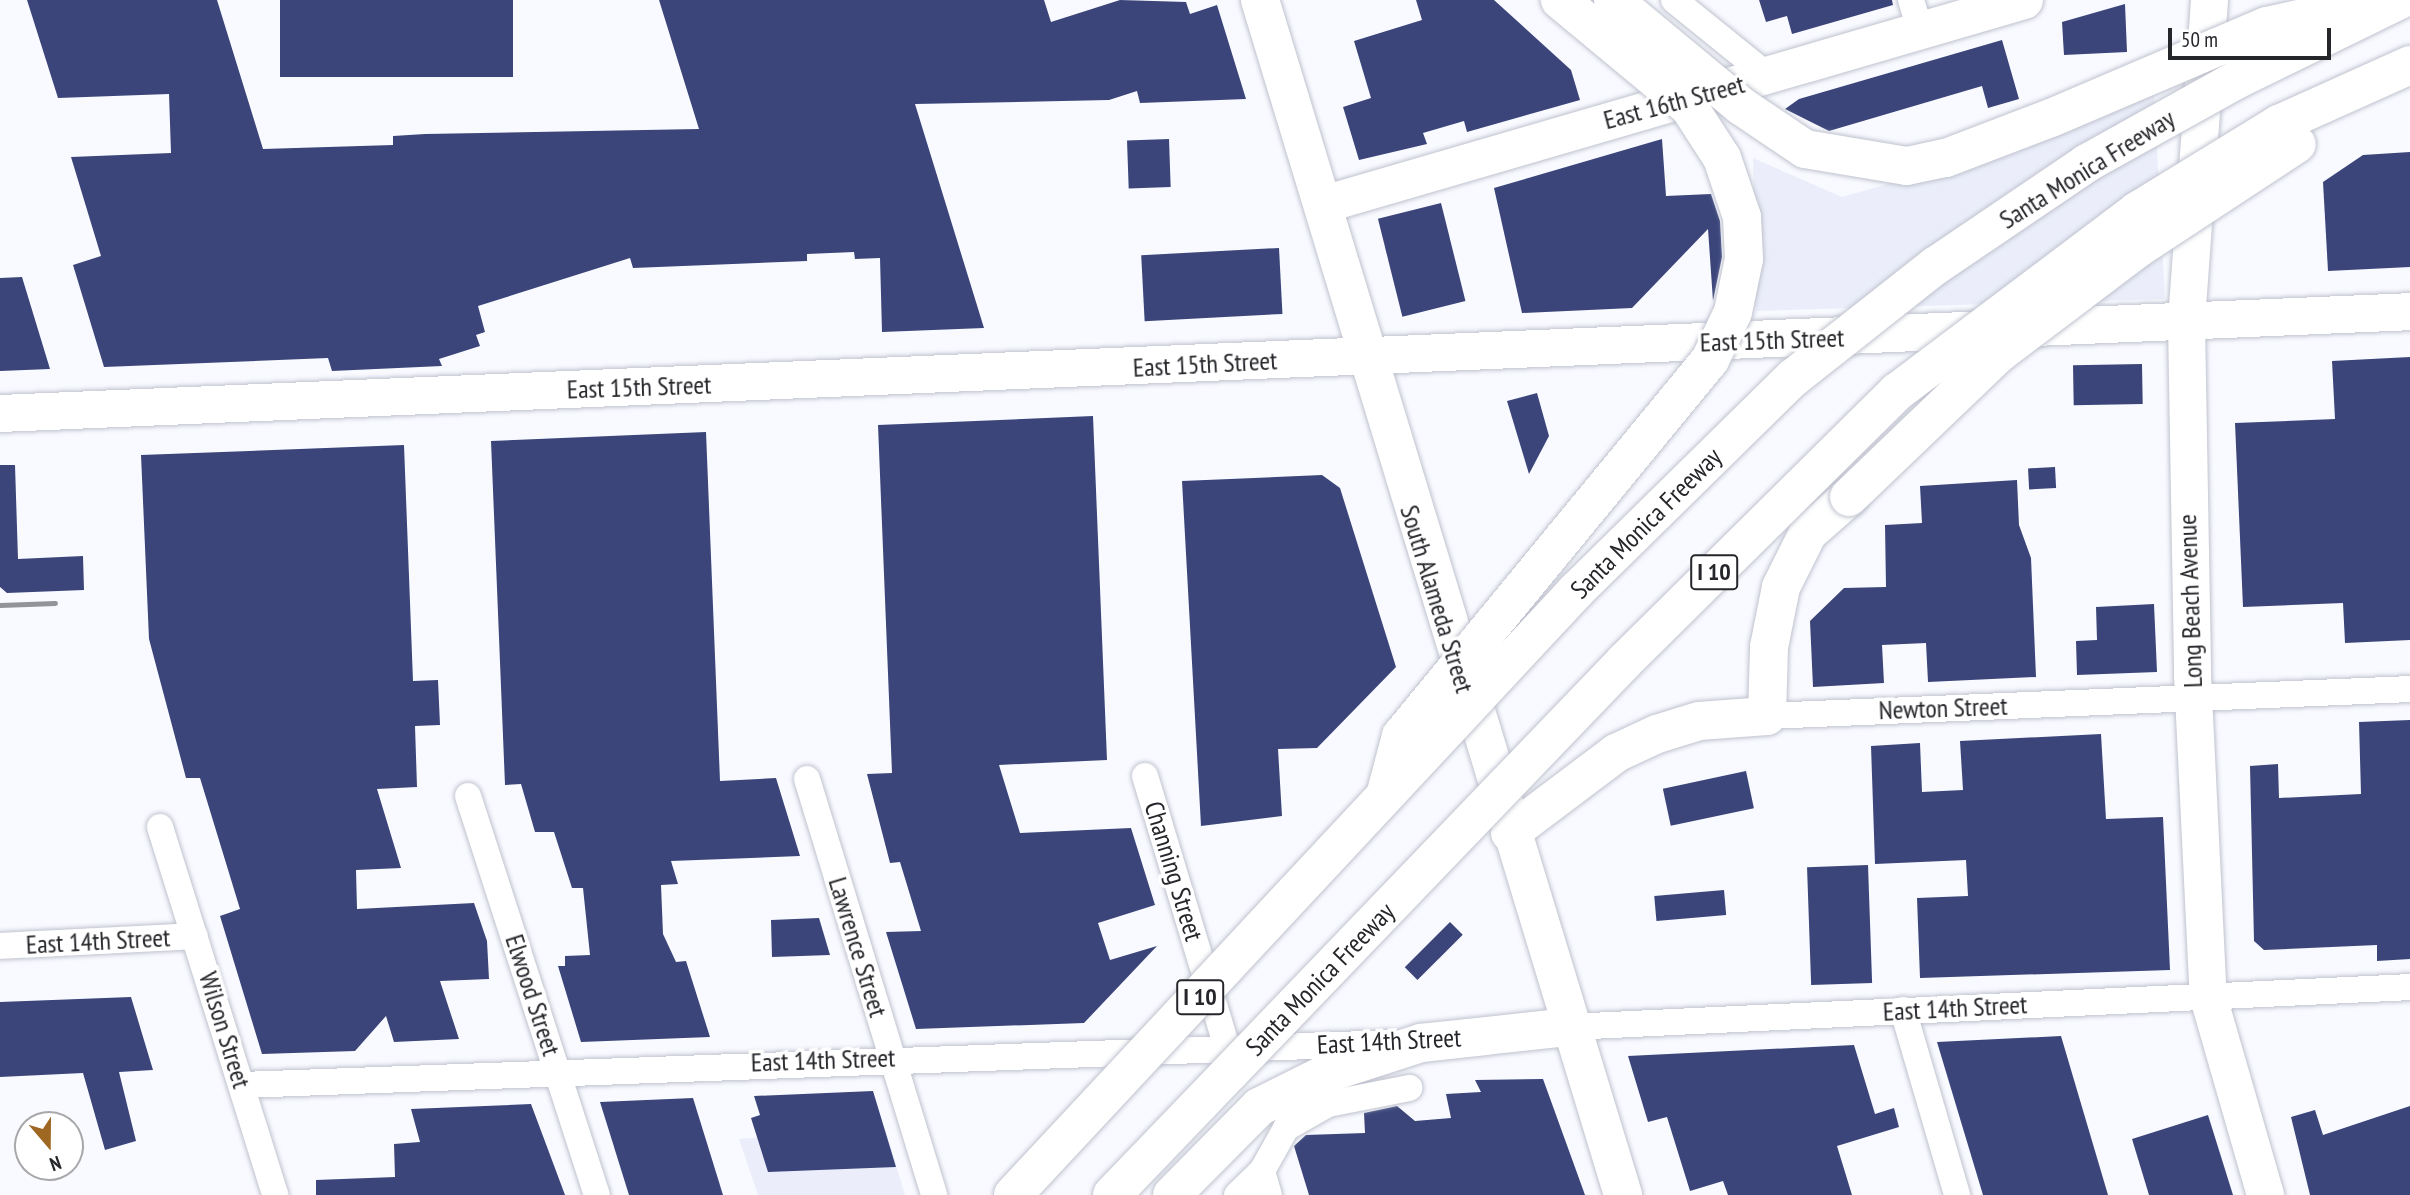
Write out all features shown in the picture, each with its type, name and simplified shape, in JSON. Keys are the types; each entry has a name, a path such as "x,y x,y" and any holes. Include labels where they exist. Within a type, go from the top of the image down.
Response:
{"main road":[{"name":"South Alameda Street","path":"1260,0 1510,833 1623,1195"},
{"path":"1385,797 1401,736 1710,360 1733,312 1742,272 1742,217 1708,132 1689,107 1560,0"},
{"path":"1613,0 1741,106 1805,149 1906,166 2038,123 2267,26 2382,0"},
{"name":"Santa Monica Freeway","path":"1013,1195 1577,590 1793,379 1924,275 2087,163 2238,79 2400,0"},
{"name":"Santa Monica Freeway","path":"1112,1195 1625,661 1897,392 2137,211 2279,124 2410,65"},
{"path":"1767,716 1769,647 1781,587 1808,533 1997,355 2137,249 2279,154 2410,83"},
{"name":"Newton Street","path":"1510,833 1616,753 1657,734 1699,721 1767,716"},
{"name":"East 14th Street","path":"1421,1043 1569,1027"},
{"path":"1172,1195 1259,1107 1325,1074 1421,1043"}],"street":[{"path":"1674,0 1769,77"},
{"name":"East 16th Street","path":"1323,204 1769,77 1916,16 2024,0"},
{"name":"Long Beach Avenue","path":"2209,0 2186,323 2193,698 2208,997 2265,1195"},
{"name":"East 15th Street","path":"0,413 2186,323 2410,311"},
{"name":"Newton Street","path":"1767,716 2410,689"},
{"name":"Channing Street","path":"1145,776 1227,1047"},
{"name":"Lawrence Street","path":"807,779 934,1195"},
{"name":"Elwood Street","path":"468,796 597,1195"},
{"name":"Wilson Street","path":"160,827 275,1195"},
{"name":"East 14th Street","path":"0,946 195,936"},
{"name":"East 14th Street","path":"1569,1027 2410,987"},
{"path":"1903,1010 1957,1195"},
{"name":"East 14th Street","path":"242,1085 891,1057 1421,1043"},
{"path":"1237,1195 1265,1183 1284,1130 1328,1104 1409,1088"}],"shaded area":[{"path":"2154,94 2165,299 1756,311 1753,158 1842,197 1966,162"},
{"path":"885,1128 905,1195 758,1195 739,1139"}],"building":[{"path":"27,0 217,0 263,149 393,145 393,136 425,134 699,129 659,0 1044,0 1051,22 1120,0 1186,2 1190,14 1217,5 1246,99 1140,103 1137,91 1109,100 915,104 984,328 882,332 880,258 855,259 854,252 807,254 807,261 633,268 630,258 478,306 485,332 476,335 480,346 439,359 442,366 332,371 328,358 104,367 73,265 101,256 71,157 171,153 169,94 58,98"},
{"path":"280,0 513,0 513,77 280,77"},
{"path":"1416,0 1494,0 1571,70 1580,100 1467,132 1464,121 1423,133 1427,144 1359,160 1343,107 1371,98 1354,41 1422,20"},
{"path":"1759,0 1892,0 1893,5 1792,34 1787,16 1766,22"},
{"path":"2125,4 2127,52 2064,55 2062,22"},
{"path":"2002,40 2019,99 1988,108 1982,86 1829,131 1785,109 1799,99"},
{"path":"1169,139 1171,187 1129,188 1127,140"},
{"path":"1662,139 1666,196 1711,194 1720,221 1722,257 1713,301 1708,229 1632,308 1522,313 1494,188"},
{"path":"2410,152 2410,267 2328,271 2323,182 2363,155"},
{"path":"1441,203 1465,301 1402,317 1378,219"},
{"path":"1279,248 1282,314 1145,321 1141,255"},
{"path":"22,277 50,369 0,371 0,278"},
{"path":"2410,357 2410,640 2345,643 2343,603 2243,607 2235,423 2335,419 2332,361"},
{"path":"2142,364 2143,404 2074,405 2073,365"},
{"path":"1537,393 1549,436 1529,474 1507,401"},
{"path":"1093,416 1107,760 999,765 1020,833 1131,828 1155,905 1098,923 1110,960 1157,946 1084,1023 916,1029 886,932 921,931 900,862 890,863 867,774 892,773 878,425"},
{"path":"706,432 720,781 776,778 800,856 671,861 678,884 661,885 663,934 676,962 686,961 710,1037 581,1042 558,966 565,966 565,956 590,955 583,888 572,888 554,832 535,832 521,784 505,785 491,441"},
{"path":"404,445 413,681 438,680 440,725 415,726 417,787 377,789 401,868 356,870 357,909 474,903 487,941 489,979 440,981 459,1039 394,1042 386,1016 355,1051 262,1054 220,916 240,909 200,778 186,778 149,639 141,455"},
{"path":"0,465 15,465 18,559 83,556 84,590 7,593 0,587"},
{"path":"2055,467 2056,488 2029,489 2028,468"},
{"path":"1322,475 1340,488 1396,667 1317,748 1278,749 1282,816 1201,826 1182,481"},
{"path":"2017,480 2019,525 2031,558 2036,677 1928,682 1926,643 1882,645 1884,683 1813,687 1810,621 1844,588 1886,587 1885,525 1922,523 1920,486"},
{"path":"2154,604 2157,672 2077,675 2076,641 2097,640 2096,607"},
{"path":"2410,720 2410,959 2377,961 2377,945 2264,950 2254,941 2250,766 2278,764 2279,798 2361,794 2359,722"},
{"path":"2101,734 2106,819 2163,817 2170,970 1920,978 1917,898 1968,896 1966,860 1875,864 1871,746 1920,743 1922,792 1963,790 1960,741"},
{"path":"1746,771 1754,808 1671,826 1663,789"},
{"path":"1868,865 1872,983 1811,985 1807,867"},
{"path":"1724,890 1726,915 1656,921 1654,896"},
{"path":"819,918 830,955 772,957 771,920"},
{"path":"1450,922 1463,935 1417,980 1405,967"},
{"path":"131,997 153,1070 119,1072 136,1141 105,1150 83,1073 0,1077 0,1002"},
{"path":"2061,1036 2108,1195 1983,1195 1937,1042"},
{"path":"1854,1045 1875,1114 1894,1108 1899,1127 1837,1146 1852,1195 1728,1195 1723,1181 1690,1191 1667,1117 1648,1122 1628,1056"},
{"path":"1543,1079 1585,1195 1309,1195 1294,1146 1306,1135 1365,1133 1364,1113 1397,1106 1415,1121 1451,1118 1446,1094 1481,1092 1475,1080"},
{"path":"873,1091 896,1167 768,1172 751,1118 760,1115 754,1096"},
{"path":"693,1098 723,1195 629,1195 600,1102"},
{"path":"531,1104 565,1195 316,1195 316,1180 395,1177 394,1144 420,1142 411,1109"},
{"path":"2410,1106 2410,1195 2310,1195 2291,1117 2315,1110 2323,1135"},
{"path":"2208,1115 2233,1195 2149,1195 2132,1139"}],"railway":[{"path":"0,605 55,603"}]}
